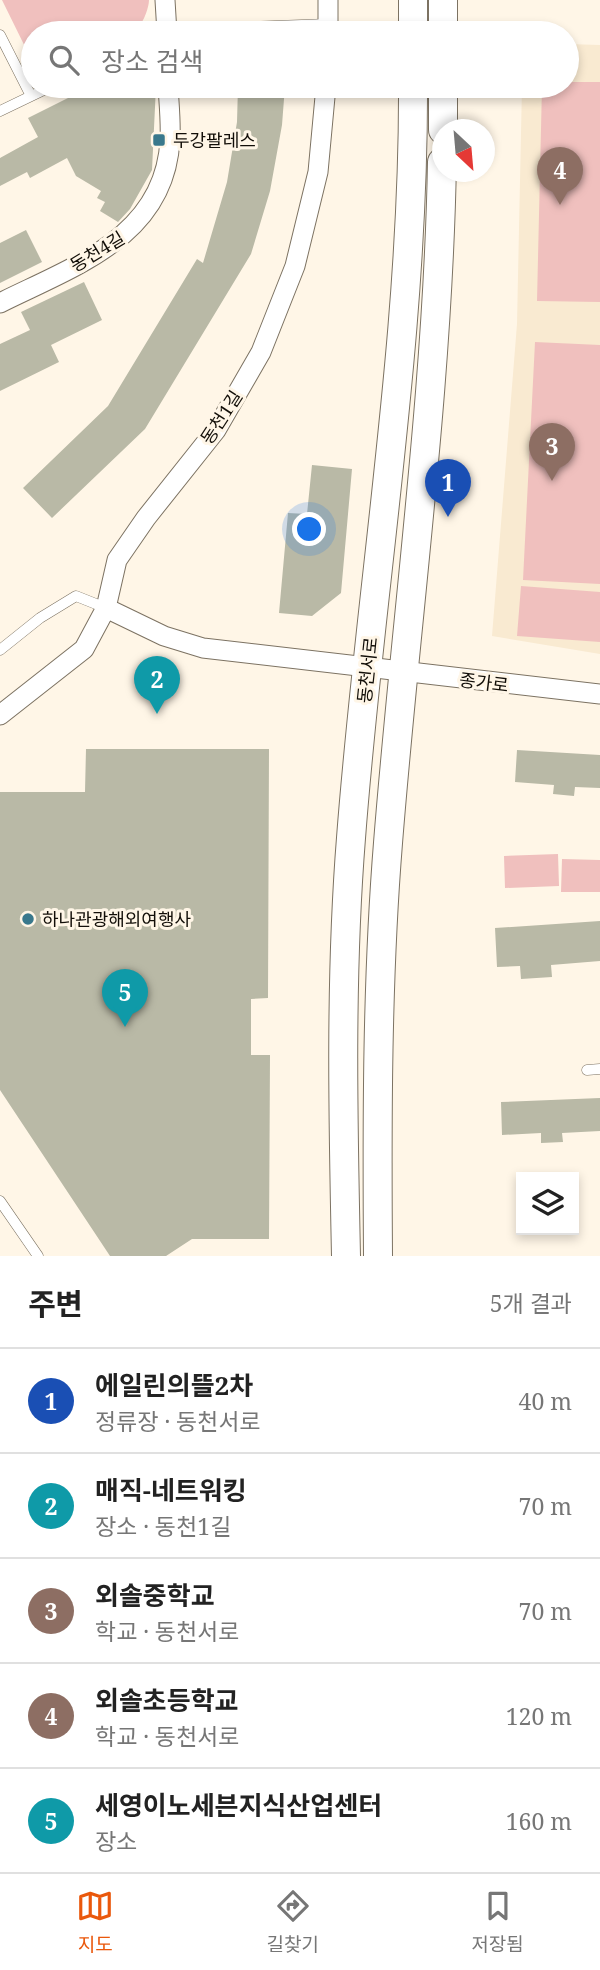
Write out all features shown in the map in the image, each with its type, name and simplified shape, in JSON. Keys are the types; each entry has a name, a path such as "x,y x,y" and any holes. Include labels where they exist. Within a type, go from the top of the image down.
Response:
{"main road":[{"path":"413,0 413,21"},
{"path":"443,0 443,21"},
{"name":"동천서로","path":"346,1256 345,933 351,837 400,363 410,224 413,98"},
{"path":"443,98 443,119"},
{"name":"동천서로","path":"378,1256 382,934 404,672 435,363 442,182"}],"street":[{"path":"164,21 165,0"},
{"path":"328,0 329,21"},
{"name":"동천4길","path":"0,303 97,255 128,233 149,206 163,177 170,142 169,98"},
{"name":"동천1길","path":"0,715 84,649 106,608 117,560 146,517 216,430 261,352 295,266 318,172 325,98"},
{"name":"종가로","path":"106,608 164,636 203,648 600,694"}],"lane":[{"path":"0,35 21,76"},
{"path":"0,111 27,98"},
{"path":"0,650 40,618 76,596 106,608"},
{"path":"587,1070 600,1069"},
{"path":"0,1201 37,1255"}],"shaded area":[{"path":"2,0 149,0 143,21 21,21 21,39"},
{"path":"579,44 600,45 600,654 492,636 517,324 522,98 579,98"},
{"path":"579,82 600,82 600,302 537,301 542,98 579,98"},
{"path":"535,342 600,345 600,584 523,580"},
{"path":"521,586 600,592 600,642 517,636"},
{"path":"558,854 559,886 505,888 504,856"},
{"path":"562,859 600,860 600,892 561,892"}],"building":[{"path":"68,98 155,98 152,170 130,209 118,222 100,211 105,202 97,198 101,191 76,176 67,158 30,178 27,172 0,186 0,158 38,137 28,118"},
{"path":"238,98 284,98 270,191 251,254 145,429 52,518 23,488 108,406 197,259 203,263 227,182 237,122"},
{"path":"26,230 42,262 0,283 0,243"},
{"path":"84,282 102,320 51,345 59,362 0,391 0,344 30,330 21,312"},
{"path":"312,465 352,469 341,593 312,616 279,613 288,513 307,514"},
{"path":"86,749 269,749 268,998 251,999 251,1055 270,1055 269,1239 192,1239 166,1256 110,1256 0,1090 0,792 85,792"},
{"path":"517,750 600,755 600,788 575,787 574,796 553,794 554,785 515,782"},
{"path":"600,921 600,961 551,965 552,977 521,979 520,966 497,967 495,928"},
{"path":"600,1098 600,1131 562,1133 563,1142 541,1143 541,1133 502,1135 501,1102"}],"place":[{"name":"두강팔레스","path":"159,140"},
{"name":"외솔초등학교","path":"560,205"},
{"name":"외솔중학교","path":"552,481"},
{"name":"에일린의뜰2차","path":"448,517"},
{"name":"매직-네트워킹","path":"157,714"},
{"name":"하나관광해외여행사","path":"28,919"},
{"name":"세영이노세븐지식산업센터","path":"125,1027"}]}
